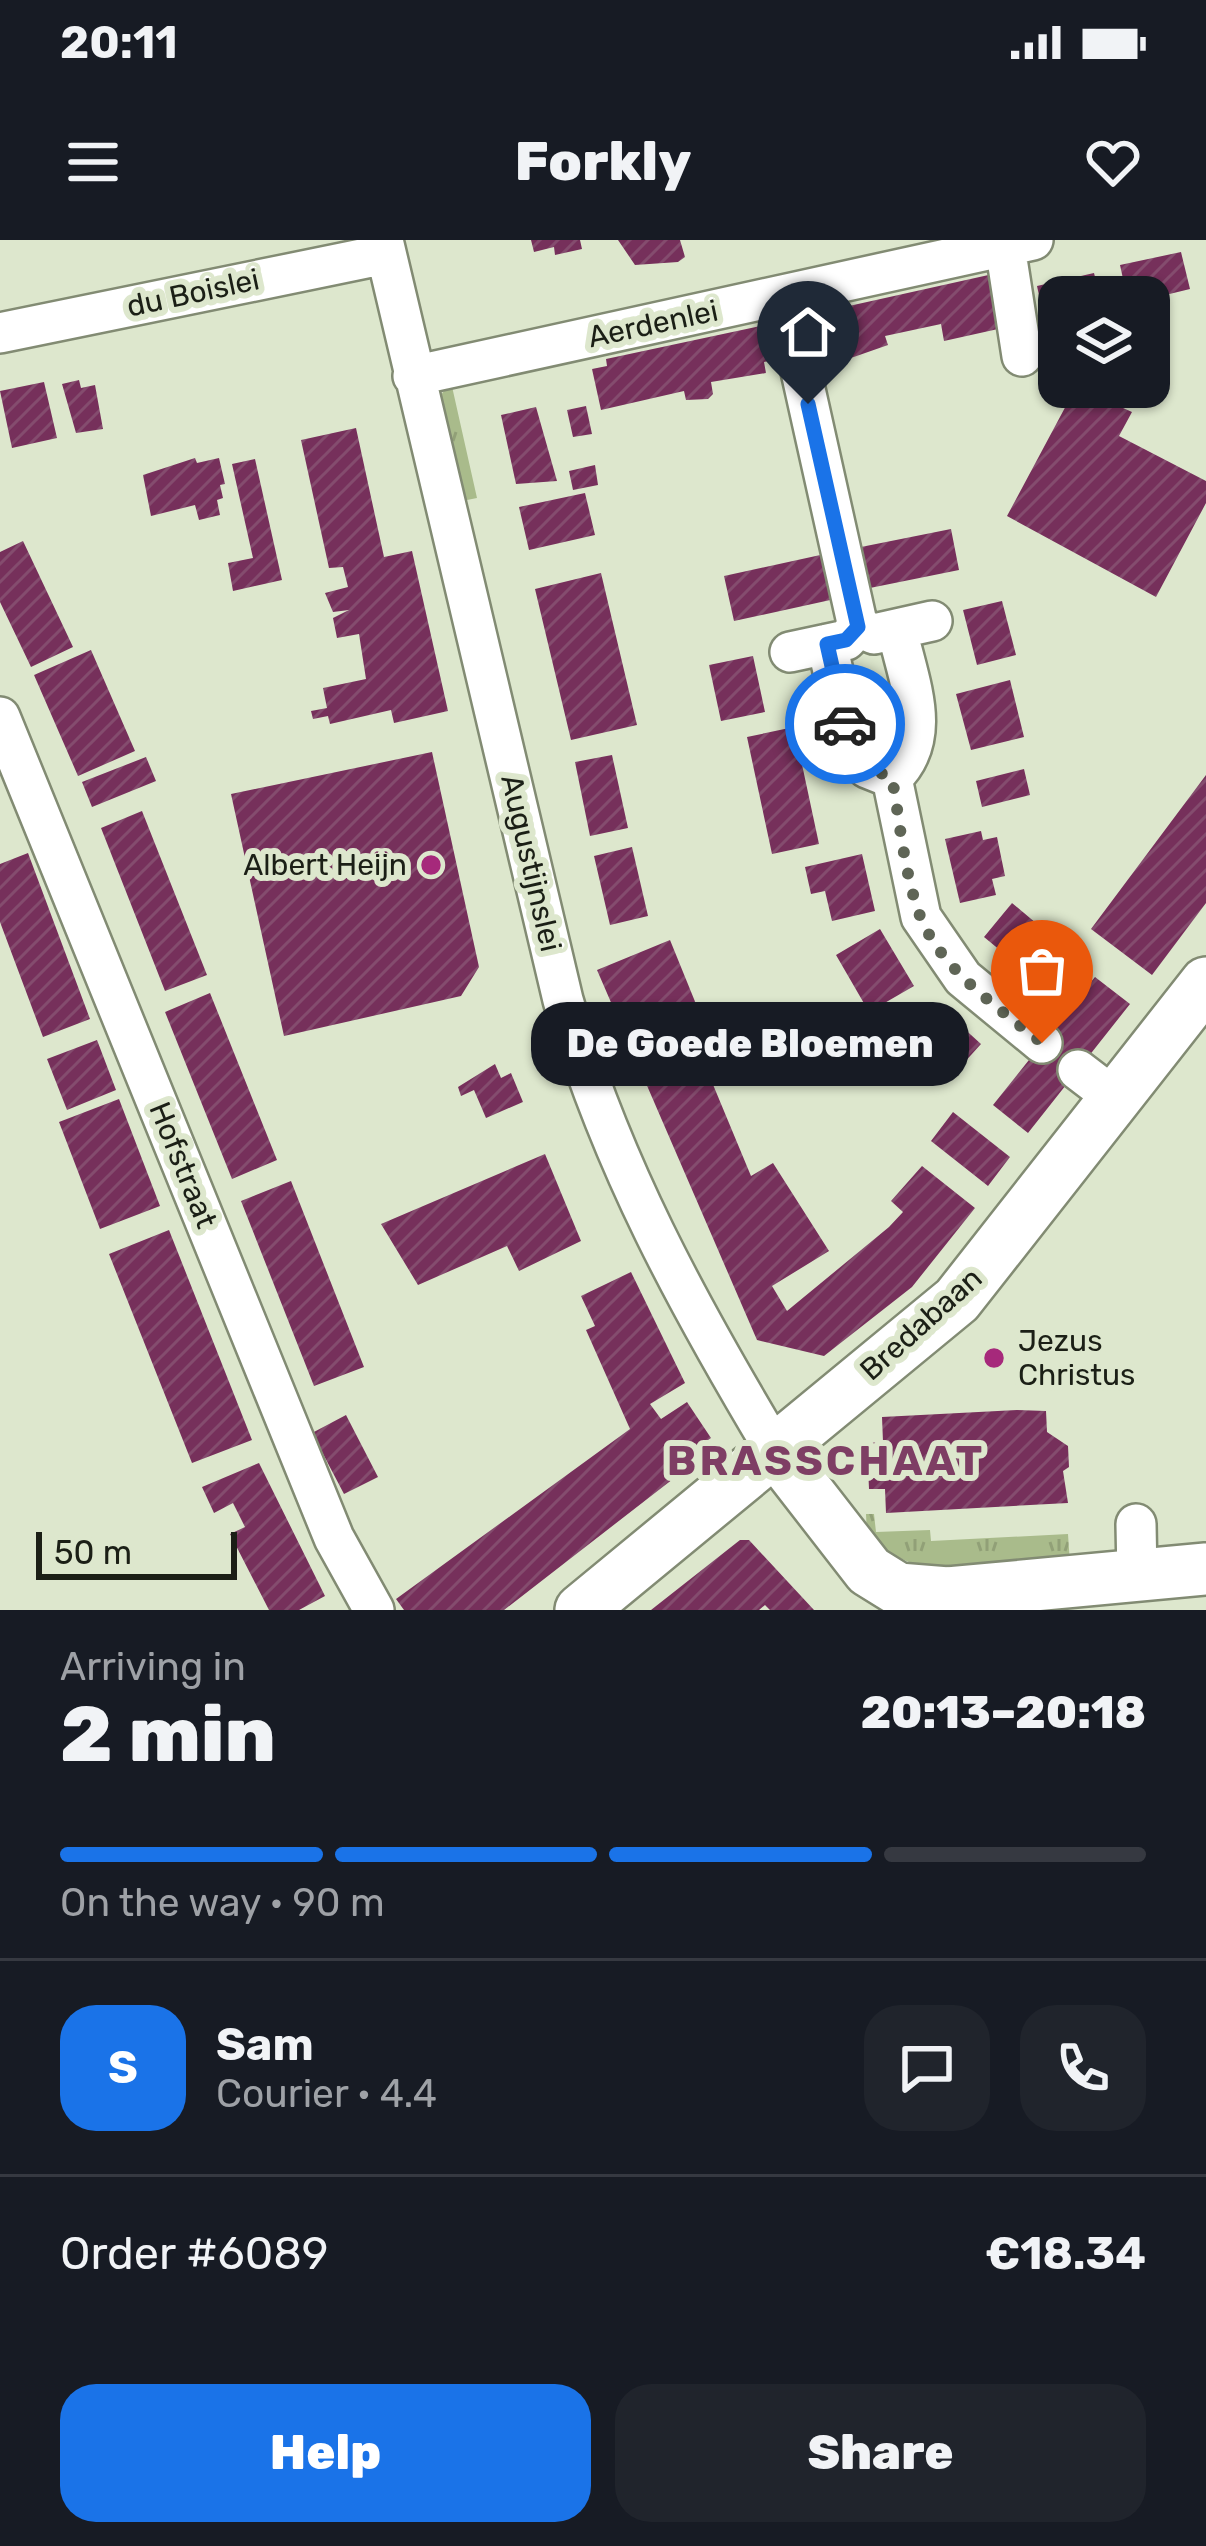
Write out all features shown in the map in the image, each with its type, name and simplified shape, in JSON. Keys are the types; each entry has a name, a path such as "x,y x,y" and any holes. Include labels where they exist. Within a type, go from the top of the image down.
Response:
{"main road":[{"name":"Bredabaan","path":"581,1610 957,1300 1097,1085 1206,983"},
{"path":"775,1450 869,1571 898,1589 990,1599 1206,1569"}],"street":[{"name":"Aerdenlei","path":"413,376 1019,243"},
{"path":"1019,243 1022,356"},
{"name":"du Boislei","path":"0,333 384,247"},
{"name":"Augustijnslei","path":"384,247 563,1000 593,1102 668,1263 775,1450"},
{"path":"784,295 861,635 851,752 867,768 892,778"},
{"path":"861,635 919,729 911,759 892,778"},
{"name":"Hofstraat","path":"0,717 334,1538 374,1610"},
{"path":"892,778 921,916 937,946 963,978 1042,1043"},
{"path":"1136,1524 1137,1575"}],"green space":[{"path":"451,382 477,498 462,501 437,400"},
{"path":"866,1514 874,1514 876,1532 930,1530 931,1541 1068,1534 1070,1564 988,1573 938,1571 891,1553 867,1535"}],"building":[{"path":"531,240 580,240 582,249 555,255 554,247 534,252"},
{"path":"618,240 680,240 685,257 678,262 635,265"},
{"path":"1181,252 1190,289 1170,294 1170,276 1122,276 1120,265"},
{"path":"993,274 1007,327 944,341 941,324 885,336 888,345 808,373 795,318"},
{"path":"784,321 791,356 764,362 766,373 711,382 713,394 708,399 686,400 684,391 601,410 592,369 607,366 606,359"},
{"path":"79,380 81,388 95,385 103,429 76,433 62,384"},
{"path":"44,382 57,438 12,448 0,391"},
{"path":"586,406 592,434 573,437 567,410"},
{"path":"536,407 557,481 516,484 501,415"},
{"path":"1065,408 1132,412 1119,436 1206,481 1206,503 1156,597 1007,516"},
{"path":"356,428 384,557 412,551 448,711 394,723 391,710 330,724 328,716 313,719 311,711 327,708 323,688 366,679 359,634 337,638 333,618 349,610 333,612 325,593 348,587 343,567 329,568 301,440"},
{"path":"195,458 197,463 219,458 225,484 220,485 223,498 217,500 220,515 199,520 195,505 151,516 143,475"},
{"path":"255,459 282,580 233,591 228,563 253,558 232,464"},
{"path":"595,465 598,485 573,490 569,471"},
{"path":"585,493 595,535 529,550 519,507"},
{"path":"951,529 959,570 860,590 851,549"},
{"path":"23,541 73,647 31,667 0,602 0,552"},
{"path":"834,552 844,597 734,621 724,576"},
{"path":"601,573 637,725 571,740 535,589"},
{"path":"1002,601 1016,655 977,665 963,610"},
{"path":"91,650 135,751 78,776 34,675"},
{"path":"753,656 765,712 721,721 709,665"},
{"path":"1010,680 1024,737 971,750 956,694"},
{"path":"794,727 819,844 772,854 747,737"},
{"path":"432,752 479,967 461,996 284,1036 231,794"},
{"path":"612,755 628,828 590,836 575,762"},
{"path":"146,757 156,781 92,807 82,782"},
{"path":"1024,769 1030,795 982,807 976,781"},
{"path":"1206,775 1206,903 1152,975 1091,929"},
{"path":"142,811 207,975 165,991 101,828"},
{"path":"981,831 983,840 997,837 1005,876 992,879 996,895 960,903 945,839"},
{"path":"632,847 648,916 610,925 594,856"},
{"path":"28,853 90,1019 43,1037 0,922 0,864"},
{"path":"862,854 875,911 832,921 825,891 811,894 805,867"},
{"path":"1012,903 1062,945 1035,979 984,937"},
{"path":"880,929 914,986 869,1012 836,955"},
{"path":"670,940 696,1004 682,1010 751,1176 773,1163 829,1251 772,1286 787,1311 903,1212 891,1201 922,1166 975,1208 912,1287 824,1356 757,1340 597,970"},
{"path":"1095,977 1130,1004 1028,1133 993,1105"},
{"path":"210,993 277,1160 232,1179 165,1012"},
{"path":"938,1005 981,1044 952,1076 909,1037"},
{"path":"97,1040 116,1090 67,1110 47,1059"},
{"path":"495,1064 501,1078 511,1073 523,1102 486,1118 474,1090 461,1096 458,1087"},
{"path":"119,1099 160,1206 100,1229 59,1122"},
{"path":"953,1112 1010,1157 988,1186 931,1141"},
{"path":"545,1154 581,1241 519,1271 507,1246 418,1285 381,1224"},
{"path":"291,1181 364,1367 314,1386 241,1201"},
{"path":"169,1230 252,1440 192,1463 109,1254"},
{"path":"631,1272 685,1383 650,1404 661,1419 687,1402 711,1438 665,1469 673,1479 504,1610 404,1610 396,1599 630,1429 586,1330 595,1326 581,1296"},
{"path":"1046,1411 1047,1432 1068,1446 1069,1467 1063,1471 1068,1503 886,1513 885,1489 869,1489 867,1443 883,1442 882,1417"},
{"path":"346,1415 378,1477 344,1494 312,1433"},
{"path":"259,1463 325,1596 299,1610 269,1610 230,1534 245,1527 233,1503 214,1513 202,1487"},
{"path":"740,1540 749,1540 814,1610 770,1610 765,1605 759,1610 651,1610"}],"way so far":[{"path":"845,724 851,752 867,768 892,778 910,876 921,916 937,946 963,978 1042,1043"}],"place":[{"name":"Albert Heijn","path":"431,865"},
{"name":"De Goede Bloemen","path":"1042,1043"},
{"name":"Jezus Christus","path":"994,1358"}],"district":[{"name":"BRASSCHAAT","path":"826,1460"}],"route":[{"path":"808,404 858,627 846,640 827,644 845,724"}]}
